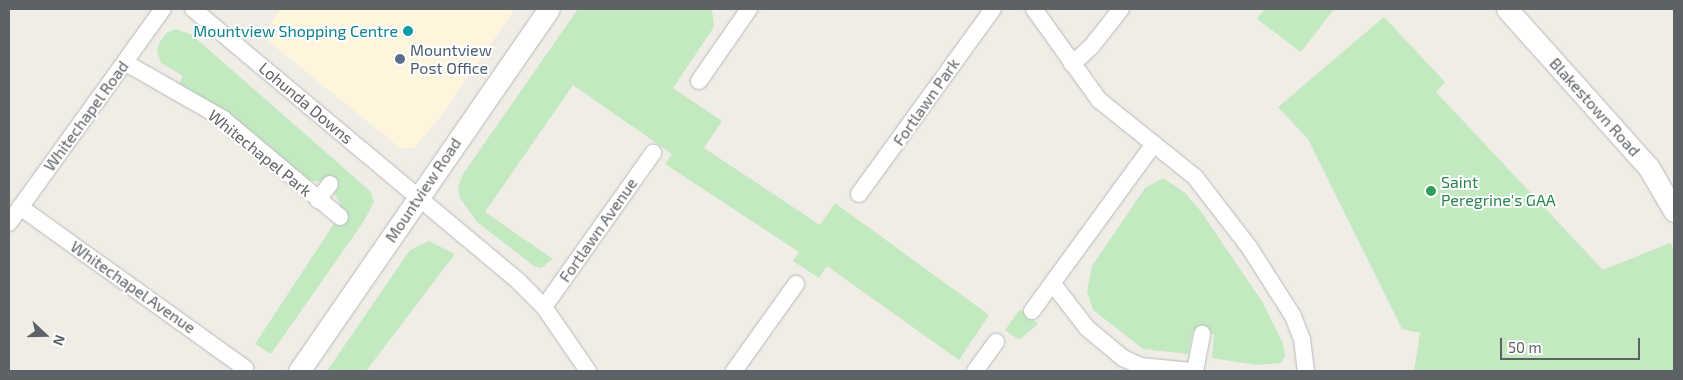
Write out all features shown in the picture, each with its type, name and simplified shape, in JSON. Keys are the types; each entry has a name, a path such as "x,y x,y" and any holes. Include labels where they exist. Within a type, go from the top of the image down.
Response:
{"street":[{"name":"Whitechapel Road","path":"9,223 126,63 163,9"},
{"name":"Lohunda Downs","path":"193,9 418,198"},
{"name":"Mountview Road","path":"299,371 549,9"},
{"path":"699,82 748,9"},
{"name":"Fortlawn Park","path":"859,194 992,9"},
{"path":"1034,9 1072,64 1105,106 1202,185 1264,268 1293,316 1302,340 1306,371"},
{"path":"1072,64 1097,41 1121,9"},
{"name":"Blakestown Road","path":"1507,9 1649,168 1674,211"},
{"name":"Whitechapel Park","path":"126,63 222,118 340,217"},
{"path":"1032,311 1154,144"},
{"name":"Fortlawn Avenue","path":"544,307 652,153"},
{"path":"318,200 330,184"},
{"path":"418,198 519,282 544,307 588,371"},
{"name":"Whitechapel Avenue","path":"20,207 246,368"},
{"path":"734,371 796,284"},
{"path":"1052,284 1087,328 1123,358 1140,366 1193,371 1202,334"},
{"path":"975,371 996,342"}],"shaded area":[{"name":"Mountview Shopping Centre","path":"281,9 515,9 441,116 414,148 400,148 262,36"}],"green space":[{"path":"578,9 712,9 714,27 673,88 722,121 704,148 820,225 835,203 989,315 959,360 827,266 819,278 793,261 799,252 665,164 672,154 573,85 485,212 553,259 541,268 534,266 476,221 460,198 458,187 463,174"},
{"path":"1265,9 1334,9 1301,52 1257,19"},
{"name":"Saint Peregrine's GAA","path":"1384,17 1445,82 1436,92 1603,270 1670,243 1674,249 1674,371 1414,371 1420,333 1402,329 1308,139 1278,107"},
{"path":"176,29 192,35 370,191 374,202 364,221 271,354 255,344 343,210 329,183 307,180 243,125 179,84 183,76 161,63 157,51 160,41 168,32"},
{"path":"1163,178 1184,192 1200,210 1263,303 1283,343 1285,356 1281,363 1257,365 1212,358 1214,334 1193,330 1188,354 1143,349 1093,310 1087,292 1092,266 1145,188"},
{"path":"429,241 455,254 366,371 327,371 410,250"},
{"path":"1020,309 1038,324 1019,340 1005,330"}],"place":[{"name":"Mountview Shopping Centre","path":"408,31"},
{"name":"Mountview Post Office","path":"400,59"},
{"name":"Saint Peregrine's GAA","path":"1431,191"}]}
